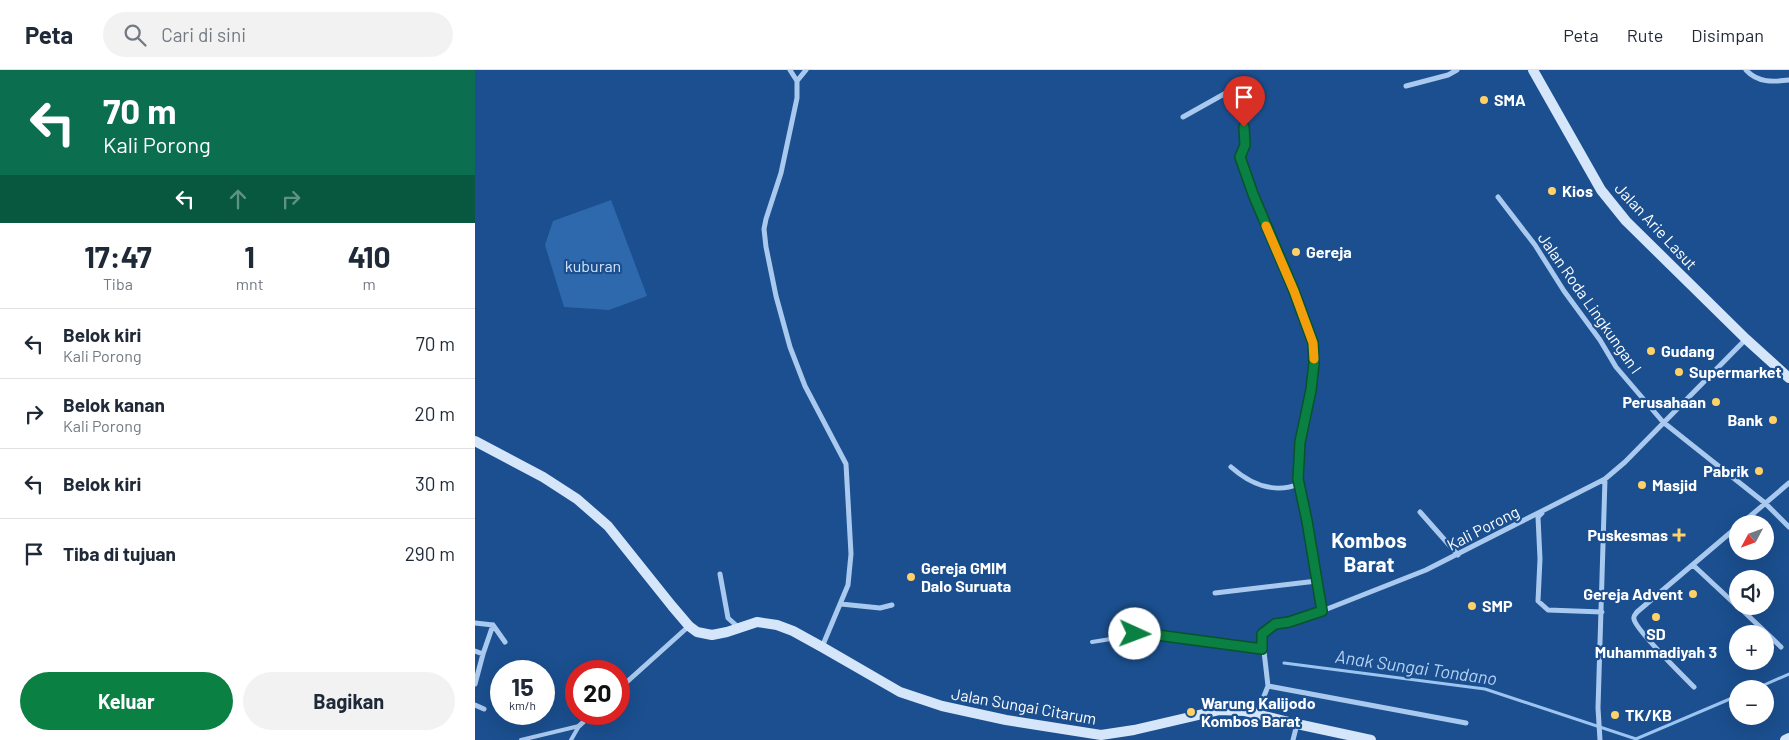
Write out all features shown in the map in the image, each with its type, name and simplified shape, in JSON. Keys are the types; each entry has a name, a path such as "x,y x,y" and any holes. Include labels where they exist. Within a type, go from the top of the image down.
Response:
{"street":[{"path":"790,70 797,82 797,98 783,164 764,229 776,296 790,347 805,386 846,464 851,554 848,585 822,647"},
{"path":"797,82 806,70"},
{"path":"1406,86 1457,70"},
{"name":"Jalan Arie Lasut","path":"1533,70 1601,190 1627,221 1746,339 1789,378"},
{"path":"1746,70 1758,78 1769,82 1789,80"},
{"path":"1183,117 1233,89 1240,89 1245,145 1240,157 1313,343 1314,363 1311,390 1300,442 1298,479 1322,611"},
{"name":"Jalan Roda Lingkungan I","path":"1498,197 1535,245 1564,291 1600,340 1616,367 1663,422 1765,503 1789,527"},
{"name":"Kali Porong","path":"1268,686 1262,649 1262,634 1270,627 1322,611 1427,570 1605,479 1625,462 1746,339"},
{"path":"475,441 543,477 577,499 608,526 689,626 630,679"},
{"path":"1231,467 1244,478 1269,487 1291,487 1299,484"},
{"path":"1599,737 1598,708 1605,479"},
{"path":"1751,515 1789,483"},
{"path":"1549,507 1538,517 1540,559 1538,601 1548,610 1602,612"},
{"path":"1420,512 1458,555"},
{"path":"1693,687 1642,632 1634,617 1637,612 1729,534"},
{"path":"1693,565 1729,598"},
{"path":"720,574 728,618 738,628"},
{"path":"1215,593 1317,581"},
{"path":"841,604 880,608 892,606"},
{"path":"1747,615 1781,647"},
{"name":"Jalan Sungai Citarum","path":"689,626 697,632 712,636 757,622 777,625 793,631 900,692 941,706 1006,720 1101,736 1220,710 1245,711 1371,740"},
{"path":"475,623 493,625 505,642"},
{"path":"475,684 493,625"},
{"path":"475,651 483,654"},
{"path":"1257,714 1268,686 1467,723"},
{"path":"475,705 484,708"},
{"path":"1293,740 1297,724"},
{"path":"1785,740 1789,738"}],"lane":[{"path":"1092,642 1135,634 1157,635 1262,649"},
{"path":"521,740 579,726"},
{"path":"571,740 579,726"}],"green space":[{"name":"kuburan","path":"611,200 647,296 609,310 564,307 545,245 553,221"}],"waterway":[{"name":"Anak Sungai Tondano","path":"1284,663 1485,689 1636,739 1729,699"},
{"name":"Anak Sungai Tondano","path":"1774,681 1789,674"}],"slow traffic":[{"path":"1266,226 1294,291 1313,343 1314,359"}],"place":[{"name":"SMA","path":"1484,100"},
{"name":"Kios","path":"1552,191"},
{"name":"Gereja","path":"1296,252"},
{"name":"Gudang","path":"1651,351"},
{"name":"Supermarket","path":"1679,372"},
{"name":"Perusahaan","path":"1716,402"},
{"name":"Bank","path":"1773,420"},
{"name":"Pabrik","path":"1759,471"},
{"name":"Masjid","path":"1642,485"},
{"name":"Puskesmas","path":"1679,535"},
{"name":"Gereja GMIM Dalo Suruata","path":"911,577"},
{"name":"Gereja Advent","path":"1693,594"},
{"name":"SMP","path":"1472,606"},
{"name":"SD Muhammadiyah 3","path":"1656,617"},
{"name":"Warung Kalijodo Kombos Barat","path":"1191,712"},
{"name":"TK/KB","path":"1615,715"}],"district":[{"name":"Kombos Barat","path":"1369,553"}],"route":[{"path":"1135,634 1157,635 1262,649 1262,634 1270,627 1322,611 1298,479 1300,442 1311,390 1314,363 1313,343 1240,157 1245,145 1244,127"}]}
